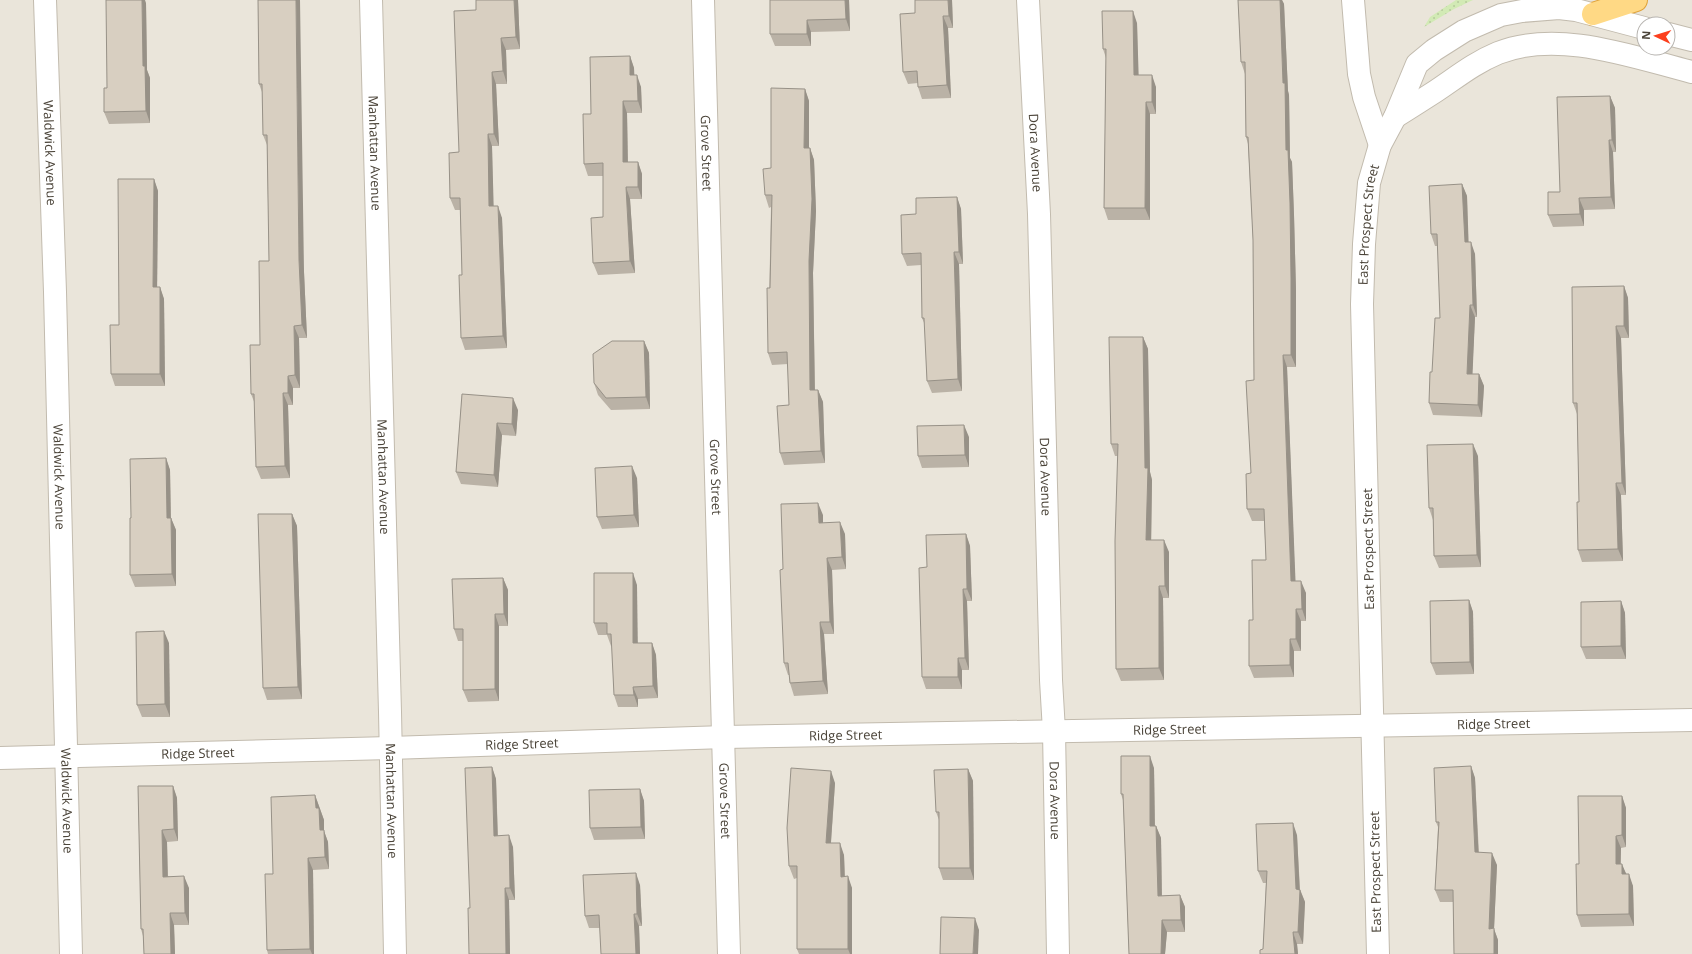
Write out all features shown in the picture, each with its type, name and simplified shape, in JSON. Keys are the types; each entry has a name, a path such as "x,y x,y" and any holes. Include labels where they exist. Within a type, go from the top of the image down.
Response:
{"highway":[{"path":"1592,14 1636,0"}],"street":[{"name":"Waldwick Avenue","path":"45,0 55,292 71,954"},
{"name":"Manhattan Avenue","path":"371,0 395,954"},
{"name":"Grove Street","path":"703,0 708,217 725,737 729,954"},
{"name":"Dora Avenue","path":"1028,0 1039,214 1051,680 1054,731 1058,954"},
{"path":"1353,0 1359,74 1364,97 1380,145"},
{"name":"East Prospect Street","path":"1378,954 1362,304 1369,183 1380,145 1417,64 1434,50 1464,31 1501,15 1540,8 1576,10 1636,26"},
{"path":"1676,36 1692,40"},
{"path":"1394,117 1466,70 1500,53 1519,48 1544,45 1577,45 1602,49 1692,72"},
{"name":"Ridge Street","path":"0,758 390,748 725,737 1372,727 1692,720"}],"shaded area":[{"path":"0,0 1692,0 1692,954 0,954"}],"green space":[{"path":"1456,0 1473,0 1454,9 1424,27 1430,17"}],"building":[{"path":"106,0 142,0 143,66 145,66 146,111 104,112 104,88 107,88"},
{"path":"258,0 296,0 299,260 302,325 294,326 295,375 288,376 288,393 283,393 285,466 256,467 254,394 251,394 250,345 260,345 259,261 269,261 267,135 263,135 262,84 259,84"},
{"path":"476,0 514,0 516,37 501,38 503,71 492,72 494,134 488,134 489,206 498,206 503,336 461,338 459,275 462,275 460,198 450,198 449,153 459,152 454,11 476,10"},
{"path":"770,0 845,0 846,19 807,20 807,34 770,34"},
{"path":"915,0 948,0 949,16 943,16 947,85 918,87 917,71 903,72 900,14 915,13"},
{"path":"1238,0 1280,0 1283,83 1285,83 1286,150 1288,150 1290,203 1291,355 1283,355 1291,581 1301,581 1302,609 1296,609 1296,639 1290,639 1290,665 1249,666 1249,620 1253,620 1252,560 1266,560 1264,509 1247,509 1246,474 1251,473 1246,381 1254,380 1253,240 1248,137 1246,137 1245,62 1241,62"},
{"path":"1102,11 1133,11 1134,75 1152,75 1152,102 1146,102 1145,208 1104,208 1106,49 1103,49"},
{"path":"630,56 630,75 637,75 638,101 623,101 623,162 638,162 638,187 626,187 630,261 593,263 591,218 603,217 603,163 584,164 583,114 591,114 590,57"},
{"path":"771,88 805,89 804,148 810,148 812,199 809,261 810,390 818,390 821,451 780,453 777,406 789,405 787,352 768,353 767,288 770,288 772,195 765,195 763,169 771,168"},
{"path":"1610,96 1612,140 1609,140 1611,197 1579,198 1580,214 1548,215 1548,192 1560,192 1557,97"},
{"path":"118,179 154,179 153,287 160,287 160,374 111,374 110,325 119,325"},
{"path":"1462,184 1465,242 1471,242 1473,305 1470,305 1467,374 1479,374 1478,405 1429,403 1435,318 1440,318 1437,234 1431,234 1429,186"},
{"path":"957,197 959,252 954,252 958,379 927,381 924,318 922,318 921,253 902,254 901,215 916,214 916,198"},
{"path":"1624,286 1624,326 1616,326 1622,483 1616,483 1618,549 1578,550 1577,502 1579,502 1577,403 1573,403 1572,287"},
{"path":"1109,337 1143,337 1145,468 1148,468 1146,540 1164,540 1165,586 1159,586 1159,668 1116,669 1115,541 1118,444 1111,444"},
{"path":"612,341 644,341 646,397 606,398 594,383 593,354"},
{"path":"462,394 513,398 512,424 497,423 494,475 456,472"},
{"path":"964,425 965,455 918,456 917,426"},
{"path":"1473,444 1477,555 1434,556 1433,508 1429,508 1427,445"},
{"path":"166,458 167,518 171,518 172,574 130,575 130,459"},
{"path":"632,466 634,515 597,517 595,468"},
{"path":"818,503 819,523 840,522 842,557 827,558 830,622 820,622 823,681 790,683 788,663 784,663 780,570 783,569 781,504"},
{"path":"258,514 292,514 298,687 263,688"},
{"path":"966,534 967,589 963,589 965,658 958,658 958,677 922,677 919,568 927,567 926,535"},
{"path":"594,573 633,573 633,643 652,643 653,686 633,687 634,695 614,695 611,634 607,634 607,623 594,623"},
{"path":"503,578 504,614 495,614 495,689 463,690 463,629 454,629 452,579"},
{"path":"1469,600 1470,662 1431,663 1430,601"},
{"path":"1621,601 1621,646 1581,647 1581,602"},
{"path":"164,631 165,704 137,705 136,632"},
{"path":"1121,756 1150,756 1150,826 1156,826 1158,896 1180,895 1181,920 1162,920 1161,954 1129,954 1123,794 1121,794"},
{"path":"1471,766 1475,852 1492,853 1489,929 1494,928 1494,954 1454,954 1453,890 1435,890 1439,822 1436,822 1434,768"},
{"path":"492,767 494,836 509,835 510,888 505,888 506,954 469,954 468,908 470,908 465,768"},
{"path":"791,768 831,771 826,843 840,843 841,877 848,876 848,949 797,949 797,866 789,866 787,828"},
{"path":"968,769 970,868 939,868 939,812 936,812 934,770"},
{"path":"138,786 173,786 174,829 162,830 163,877 184,876 185,913 170,913 171,954 144,954 143,929 141,929"},
{"path":"640,789 641,827 590,828 589,790"},
{"path":"315,795 316,808 319,808 320,830 324,830 325,857 308,858 310,949 267,950 265,874 273,874 271,797"},
{"path":"1578,796 1622,796 1622,835 1616,836 1616,864 1622,864 1622,874 1629,874 1629,914 1577,915 1576,864 1579,864"},
{"path":"1293,823 1296,889 1300,890 1298,932 1293,932 1295,954 1260,954 1260,950 1263,949 1267,871 1258,871 1256,824"},
{"path":"636,873 637,914 634,914 636,954 601,954 599,915 585,916 583,875"},
{"path":"941,917 975,918 973,954 940,954"}]}
